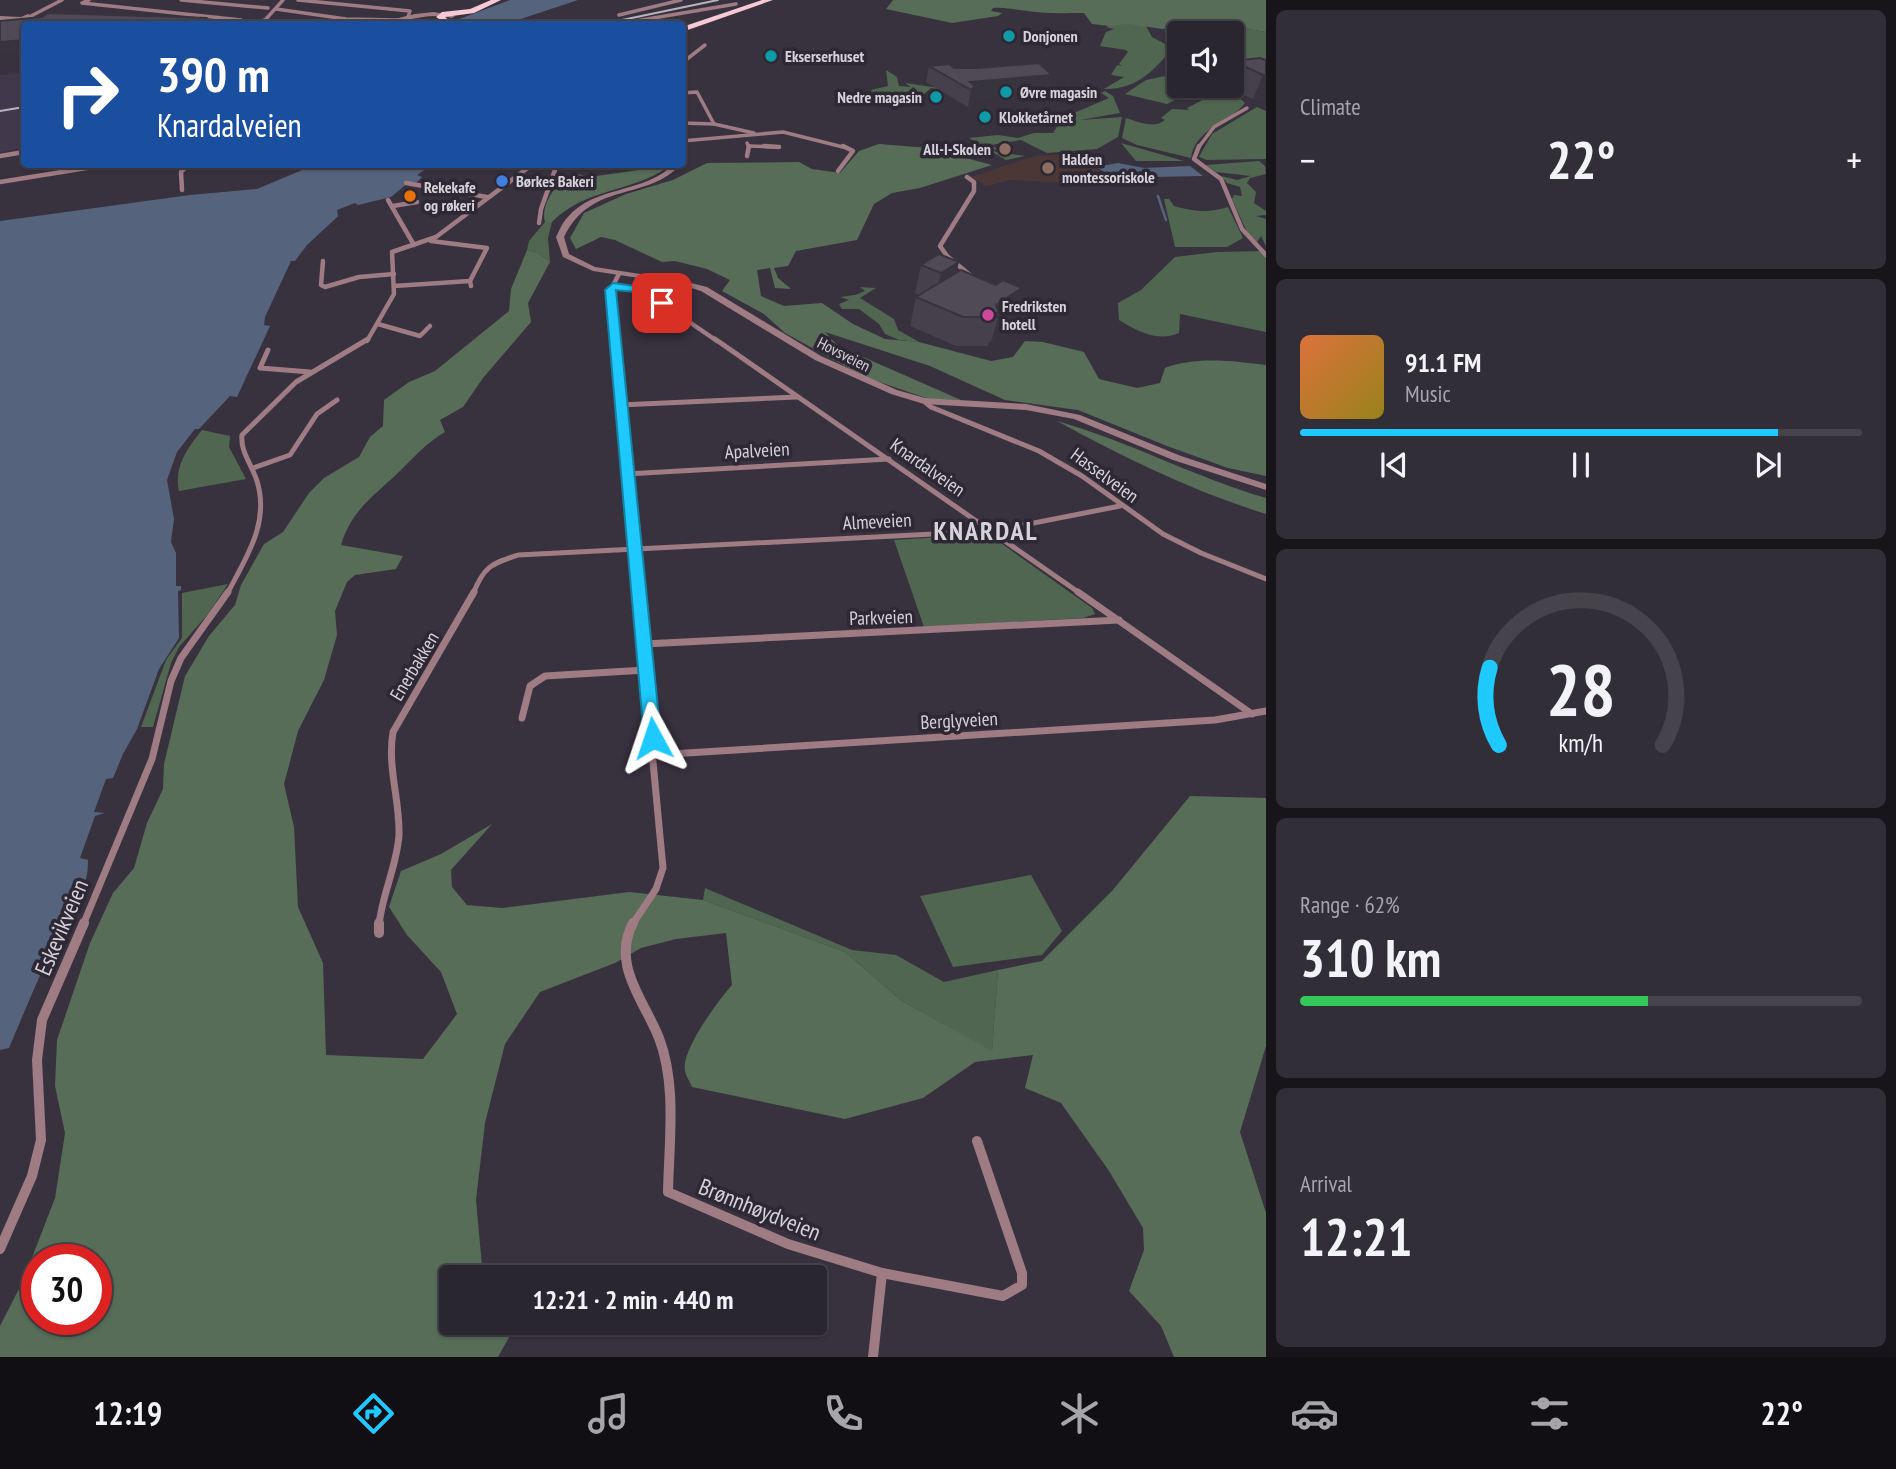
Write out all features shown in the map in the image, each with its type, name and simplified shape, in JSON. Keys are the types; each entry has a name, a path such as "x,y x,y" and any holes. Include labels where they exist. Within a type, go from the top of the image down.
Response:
{"main road":[{"path":"451,20 497,0"},
{"path":"686,29 769,0"}],"street":[{"path":"26,21 62,0"},
{"path":"89,0 82,3 240,20"},
{"path":"181,0 268,8"},
{"path":"262,21 284,0"},
{"path":"298,0 410,10 408,18"},
{"path":"681,0 619,15 632,21 736,4"},
{"path":"276,9 346,19 451,20"},
{"path":"0,18 19,18 18,21 21,22"},
{"path":"33,18 46,20"},
{"path":"393,21 408,18 451,20"},
{"path":"686,59 705,45"},
{"path":"686,93 697,92 700,103 715,124"},
{"path":"1247,108 1226,118 1206,133 1198,144 1194,159 1221,179 1242,229 1266,255"},
{"path":"686,123 715,124 759,134"},
{"path":"686,141 793,133 847,147 853,151 838,170"},
{"path":"742,136 749,146 747,156"},
{"path":"749,146 779,147"},
{"path":"0,156 21,152"},
{"path":"0,183 88,168"},
{"path":"182,190 181,172 184,168"},
{"path":"430,241 527,168"},
{"path":"539,223 540,205 554,178 554,168"},
{"name":"Hovsveien","path":"674,168 670,173 602,197 565,223 560,243 566,255 593,269 679,282 704,289 841,370 923,401 1026,407 1077,417 1188,462 1266,486"},
{"path":"967,177 974,183 974,191 940,246 947,256 986,288"},
{"path":"406,183 487,197"},
{"path":"388,200 414,245"},
{"path":"393,206 417,202"},
{"path":"268,350 260,368 311,372 367,342 394,294 392,252 430,241 487,248 470,283 394,286"},
{"path":"323,261 321,285 326,287 348,279 394,274"},
{"path":"619,274 610,297 654,755"},
{"name":"Knardalveien","path":"613,286 638,289 650,295 890,459 1252,714"},
{"path":"378,324 420,335 430,326"},
{"name":"Eskevikveien","path":"0,1249 32,1176 40,1140 37,1060 42,1020 144,780 152,759 171,681 181,658 226,595 256,539 260,523 260,490 253,467 241,445 243,435 283,393 311,372"},
{"path":"620,405 797,397"},
{"path":"253,467 290,455 317,414 337,400"},
{"name":"Hasselveien","path":"923,401 931,407 1052,457 1164,535 1208,557 1266,579"},
{"name":"Apalveien","path":"626,474 890,459"},
{"name":"Almeveien","path":"635,551 993,531 1120,506"},
{"name":"Enerbakken","path":"379,933 378,914 391,884 399,831 391,756 393,732 464,612 480,576 491,564 518,555 635,551"},
{"name":"Parkveien","path":"644,643 1119,620"},
{"path":"522,718 530,686 545,676 646,670"},
{"name":"Berglyveien","path":"654,755 1214,720 1266,711"},
{"name":"Brønnhøydveien","path":"654,755 662,880 636,914 627,938 625,956 635,989 657,1033 666,1069 668,1192 788,1244 882,1273 1003,1296 1022,1285 1023,1273 977,1141"},
{"path":"873,1357 882,1273"}],"shaded area":[{"path":"21,72 21,148 0,152 0,75"},
{"name":"Halden montessoriskole","path":"1059,155 1063,159 1088,160 1110,181 1067,183 1010,180 986,186 971,177 1035,156"}],"green space":[{"path":"893,0 1266,0 1266,32 1244,28 1244,21 1167,21 1167,29 1162,29 1129,24 1092,24 1084,13 1041,13 1002,8 993,8 991,11 1002,13 998,16 952,23 886,9"},
{"path":"1115,23 1145,24 1152,37 1167,45 1167,54 1142,79 1124,87 1104,89 1124,77 1111,75 1117,65 1122,66 1119,64 1128,52 1100,46 1106,32 1114,29 1106,27"},
{"path":"1244,28 1266,32 1266,63 1244,64"},
{"path":"886,70 897,77 899,86 911,87 905,83 953,90 931,88 923,95 911,93 915,88 913,87 908,94 875,95 871,90 888,86"},
{"path":"1167,76 1167,98 1179,98 1167,104 1125,94 1146,80"},
{"path":"1105,91 1113,96 1120,113 1080,120 1122,117 1118,137 1097,149 1047,153 1021,140 991,145 997,149 993,150 996,152 1025,156 1006,160 969,138 998,135 1018,138 1034,133 1053,133 1062,119 1071,118 1066,116 1109,98 1101,93"},
{"path":"1206,98 1239,98 1245,103 1199,140 1191,158 1137,145 1122,138 1126,118 1156,124 1165,120 1161,118 1172,109 1189,110 1187,108"},
{"path":"1257,107 1266,111 1266,159 1207,160 1199,157 1212,134"},
{"path":"1121,143 1184,161 1136,161"},
{"path":"879,144 928,148 992,165 920,188 892,193 874,204 857,240 796,251 788,266 774,268 778,278 791,289 775,288 770,268 757,270 761,296 784,306 822,303 853,324 885,339 919,342 991,361 1013,357 1025,341 1043,342 1084,352 1099,379 1137,388 1160,383 1165,368 1177,364 1228,361 1266,365 1266,476 1228,468 1078,410 1005,400 930,366 825,332 838,346 961,400 929,399 865,377 785,333 764,314 722,291 730,280 707,269 675,261 662,262 615,240 601,237 576,249 570,238 584,213 626,194 673,180 707,163 799,162 812,169 840,173 859,151"},
{"path":"1259,161 1265,166 1266,174 1250,178 1247,183 1256,192 1254,203 1266,211 1266,215 1256,216 1266,219 1266,246 1261,236 1257,242 1247,232 1232,199 1234,195 1242,196 1240,187 1227,183 1221,176 1237,180 1251,176 1216,172 1206,165"},
{"path":"666,168 639,182 594,196 565,211 552,222 545,222 545,207 552,193 562,181 574,173 589,177"},
{"path":"1164,199 1169,199 1174,206 1196,211 1228,207 1243,238 1227,247 1175,247"},
{"path":"545,222 552,222 548,238 550,262 538,253 527,250 529,241"},
{"path":"527,250 538,253 550,262 528,303 531,322 483,378 463,407 440,420 445,432 423,449 359,511 341,545 403,556 396,569 355,575 347,582 335,611 337,635 324,680 298,731 284,784 294,827 298,907 323,963 326,1055 423,1059 457,1014 441,972 407,935 389,907 401,871 441,854 492,824 451,870 452,887 467,905 502,908 629,892 703,900 845,952 902,1001 992,1051 998,970 1042,961 1112,891 1190,796 1266,798 1266,1046 1240,1132 1266,1213 1266,1357 1174,1357 1161,1326 1129,1291 1144,1250 1143,1228 1109,1171 1061,1103 1025,1088 1033,1055 975,1062 923,1098 845,1119 692,1087 685,1071 689,1051 702,1026 732,985 726,933 676,939 641,948 615,963 540,992 505,1044 485,1123 476,1200 482,1265 439,1265 439,1335 510,1335 498,1357 0,1357 0,1326 21,1285 21,1335 112,1335 112,1244 37,1244 55,1198 65,1133 55,1086 57,1040 90,943 113,893 134,868 147,823 163,789 164,764 185,676 209,636 235,605 241,585 264,544 283,532 309,493 324,478 359,457 370,437 383,426 384,400 409,382 435,371 509,311 511,289"},
{"path":"1266,251 1266,332 1180,314 1179,333 1156,336 1141,332 1119,320 1118,303 1141,290 1175,257 1217,252"},
{"path":"860,287 876,288 860,298 894,319 898,330 919,342 899,340 885,334 879,324 859,309 842,309 839,304 849,300 840,297 865,291"},
{"path":"1057,421 1266,498 1266,514 1159,473"},
{"path":"202,430 230,436 229,447 246,479 179,491 180,466"},
{"path":"988,534 1092,608 1095,614 1083,618 924,627 894,540"},
{"path":"228,584 208,614 179,647 171,663 153,727 141,727 166,660 182,638 182,593"},
{"path":"1031,875 1062,931 1042,955 953,967 920,896"},
{"path":"705,888 852,950 896,955 944,982 998,970 992,1052 902,1001 845,952 703,900"}],"water":[{"path":"510,0 578,0 515,21 454,21"},
{"path":"1118,163 1144,168 1190,166 1203,176 1154,177 1139,171 1140,175 1137,176 1111,176 1096,167"},
{"path":"307,168 427,168 417,175 422,177 416,183 409,182 391,197 358,205 355,203 337,210 338,216 307,245 295,261 291,261 265,317 264,325 270,326 237,397 230,396 199,429 195,429 177,452 167,480 174,519 171,542 176,553 176,586 181,586 178,591 179,638 159,669 137,729 113,778 106,779 94,812 105,813 95,816 80,858 88,860 85,884 52,949 9,1048 0,1050 0,221 190,195 257,189"}],"building":[{"path":"48,13 206,18 203,21 21,21 21,40 0,42 0,21 42,17"},
{"path":"1244,60 1266,60 1266,75 1244,66"},
{"path":"1039,63 1052,75 970,82 975,86 971,90 929,66 949,64 954,68 978,68"},
{"path":"939,254 959,262 941,273 921,265"},
{"path":"961,270 996,285 1003,280 1022,288 996,305 999,313 995,313 997,317 963,317 916,297"}],"waterway":[{"path":"1158,196 1166,220"}],"railway":[{"path":"617,21 718,0"},
{"path":"0,111 21,108"}],"place":[{"name":"Donjonen","path":"1009,36"},
{"name":"Ekserserhuset","path":"771,56"},
{"name":"Øvre magasin","path":"1006,92"},
{"name":"Nedre magasin","path":"936,97"},
{"name":"Klokketårnet","path":"985,117"},
{"name":"All-I-Skolen","path":"1005,149"},
{"name":"Halden montessoriskole","path":"1048,168"},
{"name":"Børkes Bakeri","path":"502,181"},
{"name":"Rekekafe og røkeri","path":"410,196"},
{"name":"Fredriksten hotell","path":"988,315"}],"district":[{"name":"KNARDAL","path":"986,530"}],"route":[{"path":"653,738 610,290 613,286 638,289 662,303"}]}
